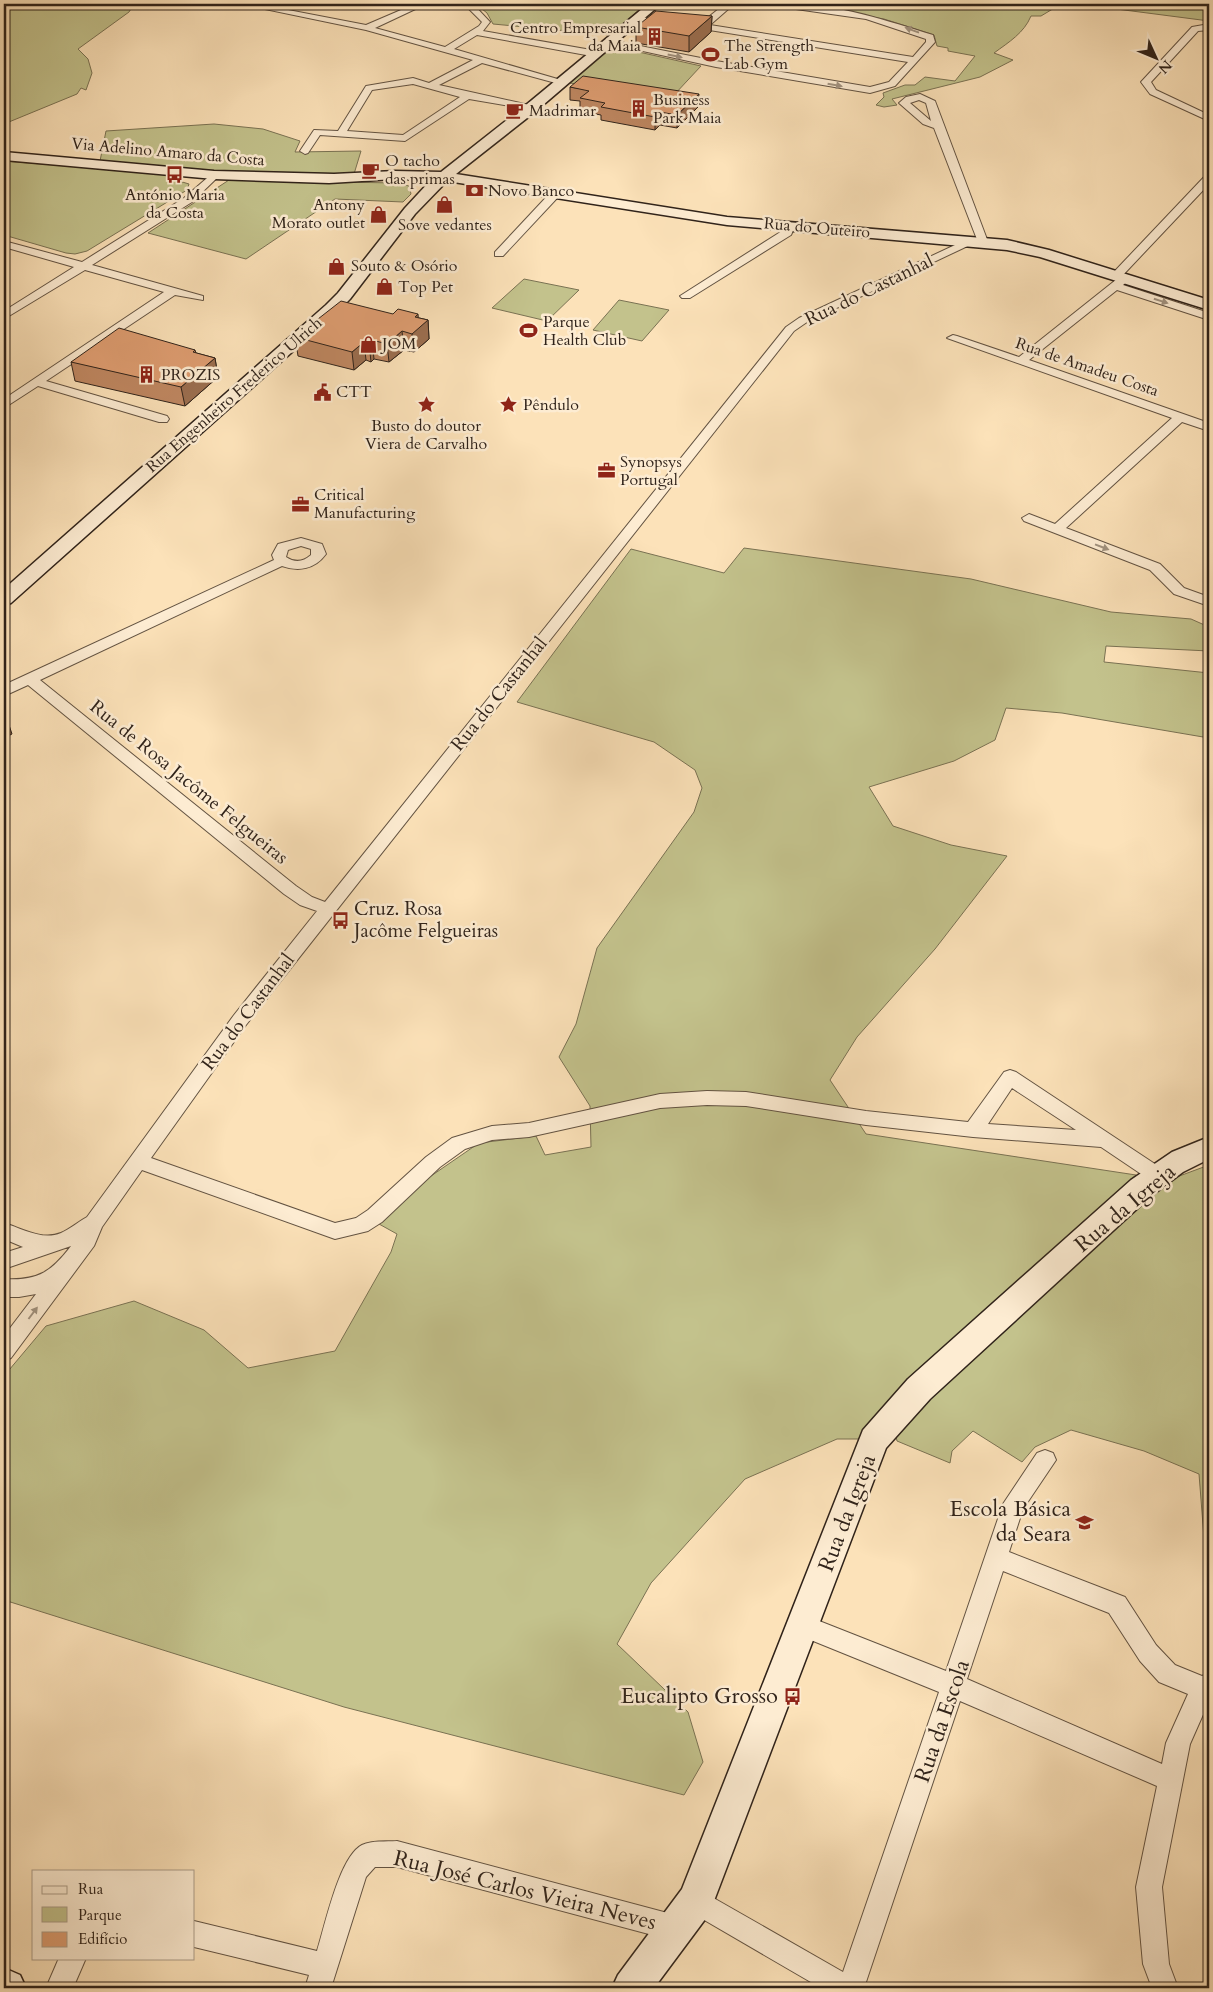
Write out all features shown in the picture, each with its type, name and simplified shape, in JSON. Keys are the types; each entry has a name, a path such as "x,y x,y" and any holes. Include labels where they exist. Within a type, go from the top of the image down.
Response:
{"main road":[{"name":"Rua Engenheiro Frederico Ulrich","path":"4,600 332,308 344,296 437,182 563,82 656,4"},
{"name":"Via Adelino Amaro da Costa","path":"4,156 214,174 437,182"},
{"name":"Via Adelino Amaro da Costa","path":"329,179 395,175 437,182"},
{"name":"Rua do Outeiro","path":"437,182 507,185 695,217 976,242 1044,254 1119,280 1209,305"},
{"name":"Rua da Igreja","path":"631,1988 696,1901 804,1626 874,1440 919,1389 1157,1175 1197,1151 1209,1148"},
{"path":"4,1987 8,1988"}],"street":[{"path":"245,4 367,28 563,82"},
{"path":"367,28 422,4"},
{"path":"446,50 486,22 468,4"},
{"path":"703,26 730,4"},
{"path":"610,43 716,64 870,90 892,84 931,42 930,37 866,17 782,4"},
{"path":"637,20 703,26 914,60"},
{"path":"1209,27 1195,29 1146,82 1153,92 1209,118"},
{"path":"474,32 597,54"},
{"path":"430,86 480,60"},
{"path":"341,133 369,88 413,81 467,96 531,108"},
{"path":"305,151 317,132 405,138 467,96"},
{"path":"938,126 976,242"},
{"path":"4,316 188,200 214,174"},
{"path":"1021,361 1119,280 1209,178"},
{"path":"499,254 556,193"},
{"path":"686,296 787,233 790,226"},
{"name":"Rua do Castanhal","path":"4,1352 87,1240 94,1223 240,1020 790,329 803,320 976,242"},
{"path":"4,244 198,298"},
{"name":"Rua do Outeiro","path":"1119,280 1209,316"},
{"path":"4,404 173,291"},
{"name":"Rua de Amadeu Costa","path":"953,338 1209,427"},
{"path":"36,382 163,419"},
{"path":"1057,529 1180,417"},
{"path":"1029,518 1155,567 1179,591 1209,602"},
{"path":"4,691 282,561"},
{"name":"Rua de Rosa Jacôme Felgueiras","path":"30,679 290,890 306,901 328,909"},
{"path":"973,1130 1010,1077 1157,1175"},
{"path":"138,1161 335,1231 361,1225 375,1216 433,1162 459,1143 492,1133 529,1130 660,1101 707,1098 746,1099 815,1112 973,1130 1104,1140"},
{"name":"Rua do Castanhal","path":"4,1261 70,1239 94,1223"},
{"path":"4,1231 31,1243 54,1245"},
{"name":"Rua do Castanhal","path":"4,1288 18,1290 39,1285 64,1272"},
{"name":"Rua da Escola","path":"851,1988 1014,1504 1045,1460"},
{"path":"996,1558 1117,1605 1148,1653 1167,1674 1206,1687 1178,1744 1149,1886 1156,1964 1165,1988"},
{"path":"804,1626 954,1686 1171,1780"},
{"name":"Rua José Carlos Vieira Neves","path":"321,1977 356,1869 369,1855 397,1854 675,1928"},
{"path":"696,1901 846,1988"},
{"path":"195,1934 321,1977"},
{"path":"60,1988 72,1960"}],"green space":[{"path":"4,4 134,4 129,12 78,49 88,59 92,73 86,90 81,88 77,94 4,124"},
{"path":"476,4 646,4 610,35 493,24 487,13"},
{"path":"795,4 1061,4 1041,16 1031,16 1020,32 994,53 1013,60 980,77 892,99 897,105 884,107 876,105 884,97 883,93 905,85 915,85 925,77 955,81 975,56 948,51 948,48 937,46 934,35 884,19"},
{"path":"1078,4 1209,4 1209,21"},
{"path":"612,46 701,66 674,95 569,83"},
{"path":"214,124 263,129 300,141 295,152 361,151 354,174 221,171 100,161 106,131"},
{"path":"4,161 180,175 179,181 189,184 187,190 87,251 75,254 66,253 4,235"},
{"path":"229,180 396,183 409,186 411,194 403,202 335,199 246,259 148,233"},
{"path":"524,279 579,290 547,321 492,308"},
{"path":"619,300 669,310 642,341 593,330"},
{"path":"744,548 971,579 1111,612 1191,619 1209,627 1209,651 1106,646 1104,662 1209,673 1209,738 1062,713 1006,708 995,740 954,761 869,787 893,826 951,845 1007,856 935,949 857,1037 830,1080 866,1134 1136,1175 921,1369 865,1439 837,1439 745,1479 651,1583 617,1644 688,1712 703,1762 684,1795 344,1707 4,1600 4,1376 46,1326 134,1301 204,1330 248,1368 335,1351 391,1252 397,1234 379,1224 415,1187 479,1143 536,1136 545,1155 591,1147 590,1106 559,1057 576,1024 597,948 694,812 702,788 695,770 654,742 517,702 631,549 724,573"},
{"path":"1209,1165 1209,1540 1204,1538 1199,1474 1144,1451 1071,1430 1035,1447 1022,1462 973,1431 952,1451 950,1463 897,1441 894,1428 1034,1299 1174,1178"}],"building":[{"path":"656,11 712,16 689,36 636,27"},
{"path":"583,76 699,94 677,115 660,112 655,117 601,107 605,103 580,98 589,91 570,87"},
{"path":"341,301 393,314 398,309 418,314 415,317 428,320 412,334 402,331 387,344 372,340 369,343 364,342 352,352 295,337"},
{"path":"119,328 195,350 193,352 215,358 181,387 71,362"}],"place":[{"name":"Centro Empresarial da Maia","path":"655,37"},
{"name":"The Strength Lab Gym","path":"710,55"},
{"name":"Business Park Maia","path":"639,109"},
{"name":"Madrimar","path":"515,111"},
{"name":"O tacho das primas","path":"371,170"},
{"name":"António Maria da Costa","path":"175,174"},
{"name":"Novo Banco","path":"474,191"},
{"name":"Sove vedantes","path":"445,204"},
{"name":"Antony Morato outlet","path":"379,214"},
{"name":"Souto & Osório","path":"337,266"},
{"name":"Top Pet","path":"384,287"},
{"name":"Parque Health Club","path":"529,331"},
{"name":"JOM","path":"368,344"},
{"name":"PROZIS","path":"147,375"},
{"name":"CTT","path":"322,392"},
{"name":"Busto do doutor Viera de Carvalho","path":"426,404"},
{"name":"Pêndulo","path":"509,405"},
{"name":"Synopsys Portugal","path":"606,471"},
{"name":"Critical Manufacturing","path":"300,504"},
{"name":"Cruz. Rosa Jacôme Felgueiras","path":"340,920"},
{"name":"Escola Básica da Seara","path":"1085,1522"},
{"name":"Eucalipto Grosso","path":"792,1696"}]}
